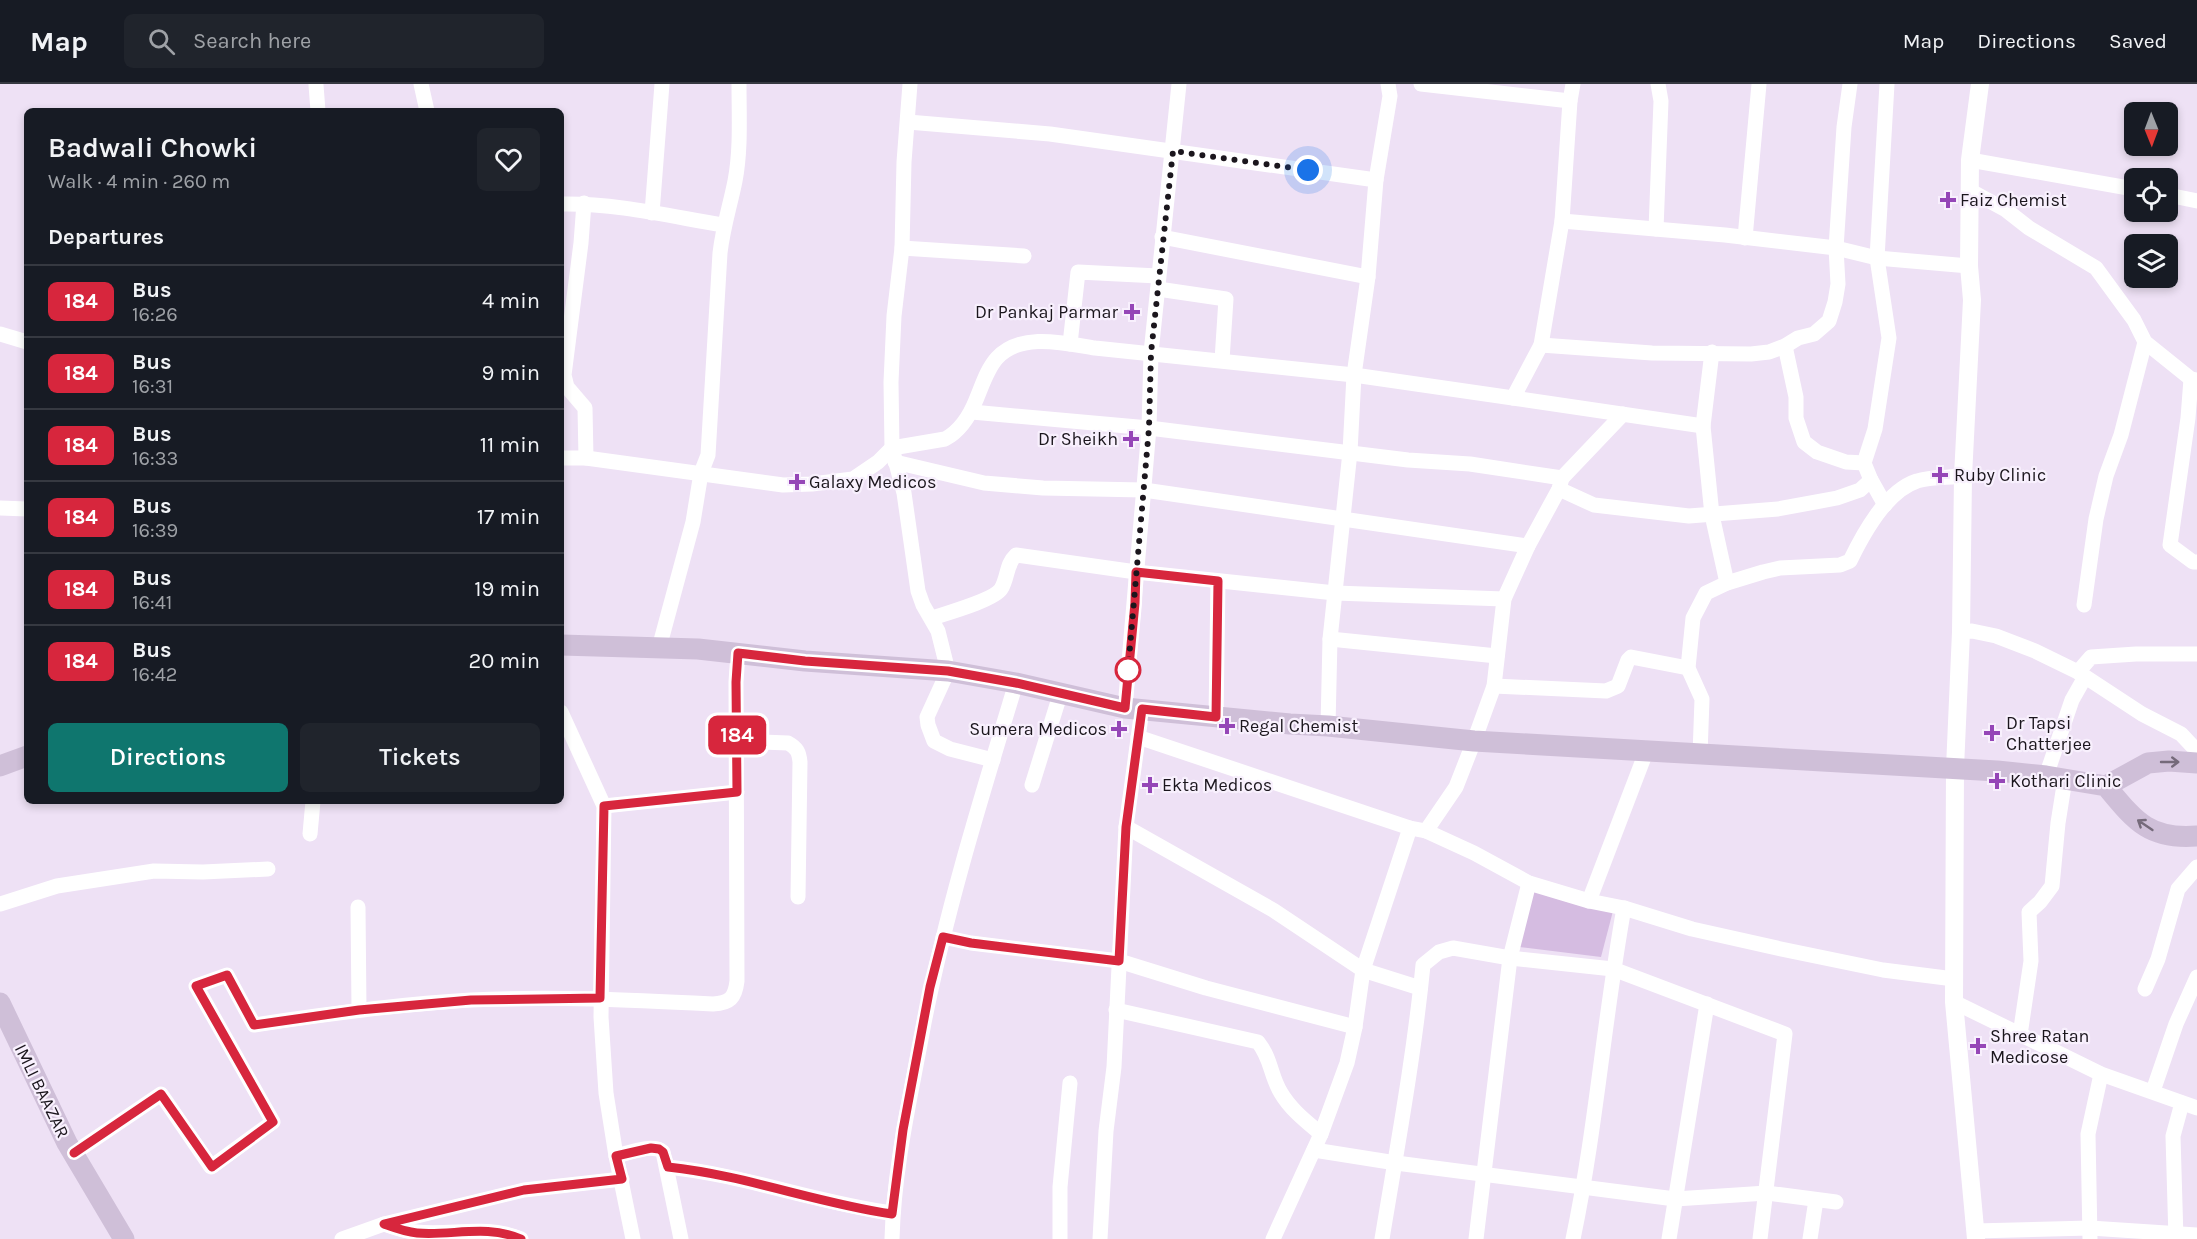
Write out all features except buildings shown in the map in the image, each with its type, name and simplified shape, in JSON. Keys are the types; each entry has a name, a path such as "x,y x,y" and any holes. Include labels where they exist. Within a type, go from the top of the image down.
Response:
{"main road":[{"path":"564,645 738,653 805,661 948,671 1016,683 1060,695 1134,709 1474,741 1955,768 2055,777 2106,786 2148,763 2197,762"},
{"path":"0,766 24,757"},
{"path":"2106,786 2128,813 2158,834 2177,838 2197,836"},
{"name":"IMLI BAAZAR","path":"0,1003 67,1143 121,1237"}],"street":[{"path":"311,84 317,108"},
{"path":"421,84 427,108"},
{"path":"652,213 662,84"},
{"path":"659,648 693,522 701,473 708,455 720,254 723,225 735,180 739,84"},
{"path":"909,84 902,248 894,316 893,455 904,493 918,591 938,631 948,671 927,717 927,725 934,741 950,749 993,760"},
{"path":"1100,1239 1106,1131 1114,1067 1126,827 1138,737 1134,709 1136,572 1149,428 1151,353 1179,84"},
{"path":"1328,726 1330,639 1350,452 1354,375 1368,278 1376,180 1390,96 1388,84"},
{"path":"1420,84 1570,101"},
{"path":"1514,398 1541,345 1562,221 1573,84"},
{"path":"1656,229 1661,101 1658,84"},
{"path":"1745,238 1759,84"},
{"path":"1541,345 1652,353 1769,352 1798,338 1814,334 1829,321 1838,284 1836,248 1844,127 1850,84"},
{"path":"1885,505 1864,463 1875,429 1889,338 1877,258 1887,84"},
{"path":"1980,84 1970,160 1969,266 1972,300 1963,477 1961,632 1955,768 1954,979 1954,1002 1976,1235 2090,1233 2197,1235"},
{"path":"908,122 1050,134 1376,180"},
{"path":"1970,160 2124,187"},
{"path":"1971,191 2006,210 2029,228 2096,268 2122,303 2145,342 2194,379 2170,545 2193,562 2197,562"},
{"path":"2178,197 2197,201"},
{"path":"584,203 564,375 567,387 585,408 586,458"},
{"path":"564,204 620,206 723,225"},
{"path":"1562,221 1836,248 1877,258 1969,266"},
{"path":"1162,237 1368,278"},
{"path":"902,248 1024,255"},
{"path":"1070,344 1078,272 1158,283 1226,299 1222,360"},
{"path":"0,334 24,341"},
{"path":"564,458 586,458 783,485 853,479 893,455 952,435 972,412 986,376 996,358 1013,345 1032,342 1070,344 1354,375 1704,426"},
{"path":"2084,605 2096,519 2106,476 2121,435 2145,342"},
{"path":"1785,346 1796,397 1796,418 1804,442 1817,452 1846,462 1864,463"},
{"path":"1712,352 1704,426 1712,515 1727,583"},
{"path":"972,412 1149,428 1408,460 1470,464 1560,483 1594,505 1657,514 1689,516 1778,509 1837,498 1860,490 1871,480"},
{"path":"1426,831 1455,787 1494,686 1504,599 1528,546 1560,483 1623,414"},
{"path":"893,455 984,483 1043,488 1144,490 1528,546"},
{"path":"1700,755 1702,699 1688,668 1693,618 1706,593 1753,574 1780,568 1840,565 1850,561 1862,536 1885,505 1904,488 1917,481 1963,477"},
{"path":"0,508 24,509"},
{"path":"932,618 992,597 1000,590 1010,560 1016,555 1136,572 1335,593 1504,599"},
{"path":"1216,717 1218,581"},
{"path":"1961,632 1972,631 1996,636 2035,651 2082,674 2142,714 2181,734 2197,752"},
{"path":"1330,639 1497,656"},
{"path":"74,1153 161,1094 212,1167 273,1122 196,986 227,975 254,1025 359,1010 471,1000 600,998 722,1004 733,998 737,981 736,682 738,653"},
{"path":"2020,1035 2031,961 2029,912 2052,886 2058,823 2055,777 2072,700 2082,674 2091,657 2197,654"},
{"path":"1494,686 1606,691 1618,686 1631,657 1688,668"},
{"path":"892,1239 892,1214 903,1130 930,987 976,810 1016,683"},
{"path":"1032,785 1060,695"},
{"path":"564,719 604,806 600,998 606,1093 633,1239"},
{"path":"1138,737 1410,828 1426,831 1474,853 1529,883 1589,901 1624,908 1692,929 1780,949 1883,970 1954,979"},
{"path":"737,741 788,743 798,752 800,762 798,897"},
{"path":"1589,901 1646,752"},
{"path":"604,806 737,792"},
{"path":"310,834 313,804"},
{"path":"1126,827 1273,910 1363,970 1420,988"},
{"path":"1273,1239 1321,1134 1347,1063 1363,970 1410,828"},
{"path":"2145,989 2158,959 2178,889 2197,867"},
{"path":"0,904 57,886 154,872 268,869"},
{"path":"1476,1239 1510,958 1529,883"},
{"path":"358,907 359,1010"},
{"path":"1573,1239 1584,1188 1612,969 1624,908"},
{"path":"943,937 971,943 1119,961 1206,988 1355,1027"},
{"path":"1382,1239 1396,1163 1423,965 1439,952 1453,948 1510,958 1612,969 1785,1034 1760,1239"},
{"path":"2153,1091 2176,1024 2197,977"},
{"path":"1954,1002 2101,1074 2190,1106 2173,1136 2176,1236"},
{"path":"1669,1239 1707,1004"},
{"path":"1116,1010 1258,1042 1268,1055 1280,1092 1290,1106 1321,1134"},
{"path":"2090,1233 2087,1184 2088,1134 2101,1074"},
{"path":"1060,1239 1060,1186 1070,1083"},
{"path":"616,1156 651,1148 663,1152 668,1167 681,1239"},
{"path":"1314,1150 1396,1163 1675,1199 1767,1193 1836,1202"},
{"path":"668,1167 705,1171 850,1208 892,1214"},
{"path":"342,1239 384,1224 524,1190 622,1179"},
{"path":"1810,1239 1816,1200"},
{"path":"384,1224 418,1233 477,1230 512,1235 521,1239"}],"shaded area":[{"path":"1535,887 1613,911 1601,957 1519,947"}],"bus line":[{"name":"184","path":"74,1153 161,1094 212,1167 273,1122 196,986 227,975 254,1025 359,1010 471,1000 600,998 604,806 737,792 738,653 805,661 948,671 1016,683 1060,695 1125,708 1136,572 1218,581 1216,717 1142,709 1126,827 1119,961 971,943 943,937 915,1062 899,1152 892,1214 850,1208 705,1171 668,1167 663,1152 651,1148 616,1156 622,1179 524,1190 384,1224 418,1233 477,1230 512,1235 521,1239"}],"place":[{"name":"Faiz Chemist","path":"1948,200"},
{"name":"Dr Pankaj Parmar","path":"1132,312"},
{"name":"Dr Sheikh","path":"1131,439"},
{"name":"Ruby Clinic","path":"1940,475"},
{"name":"Galaxy Medicos","path":"797,482"},
{"name":"Regal Chemist","path":"1227,726"},
{"name":"Sumera Medicos","path":"1119,729"},
{"name":"Dr Tapsi Chatterjee","path":"1992,733"},
{"name":"Kothari Clinic","path":"1997,781"},
{"name":"Ekta Medicos","path":"1150,785"},
{"name":"Shree Ratan Medicose","path":"1978,1046"}],"route":[{"path":"1128,670 1149,428 1151,353 1173,151 1308,170"}]}
